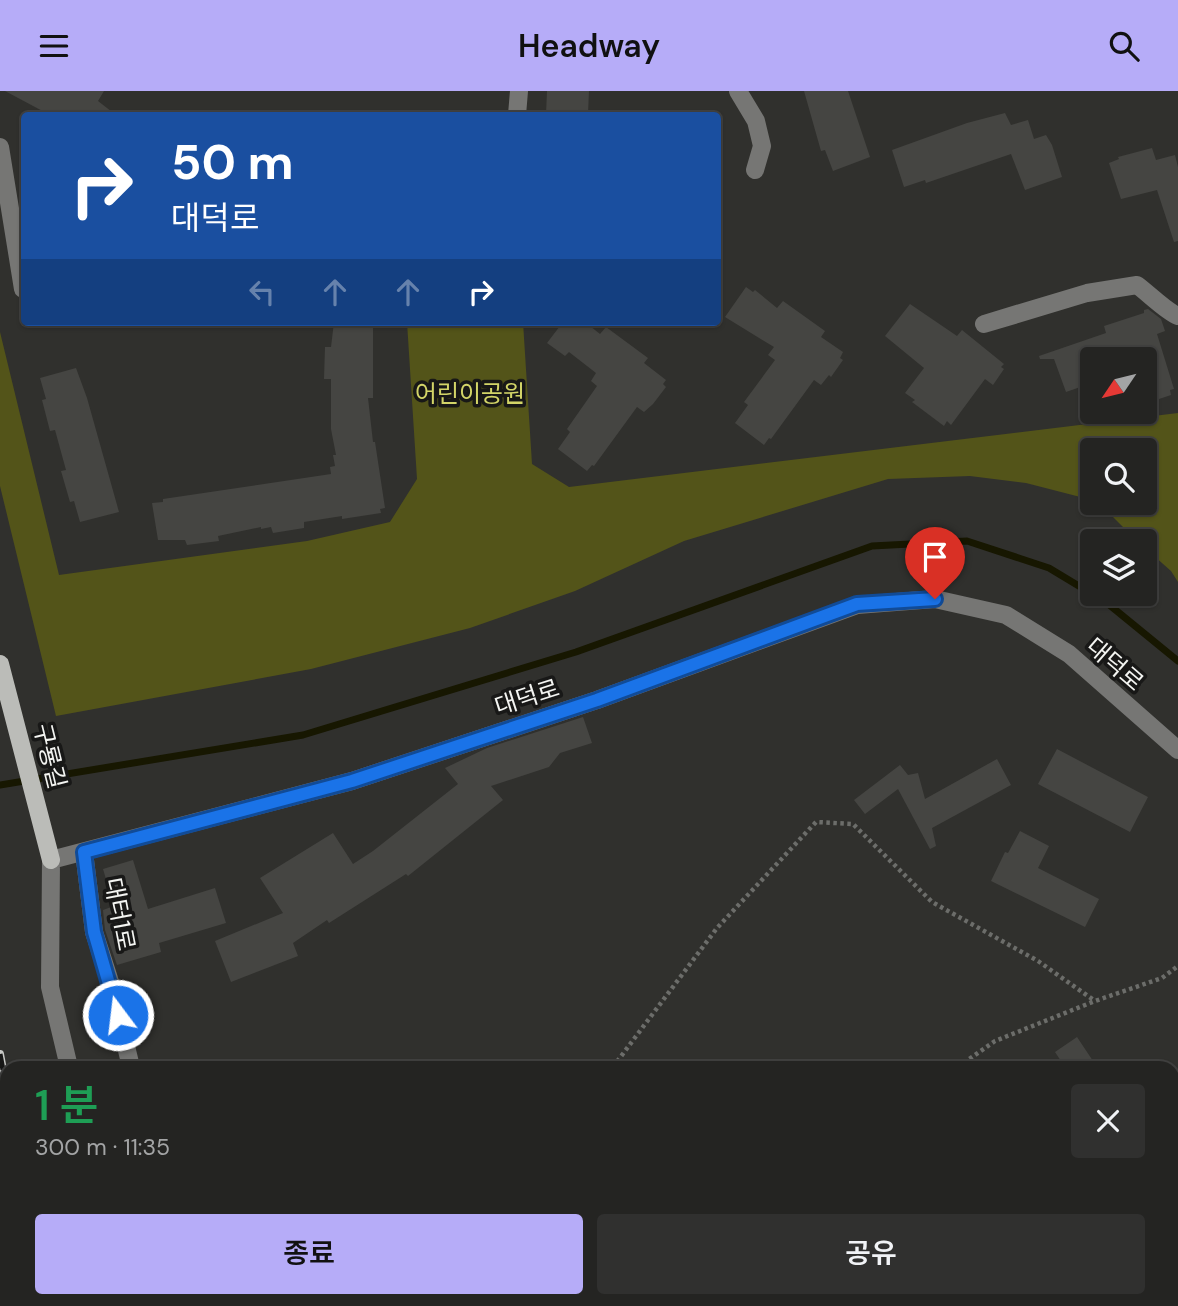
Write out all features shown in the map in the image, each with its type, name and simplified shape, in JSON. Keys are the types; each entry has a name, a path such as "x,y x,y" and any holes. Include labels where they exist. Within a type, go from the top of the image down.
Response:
{"main road":[{"name":"구룡길","path":"0,664 51,860"}],"street":[{"path":"517,112 519,91"},
{"path":"738,91 756,121 762,146 755,170"},
{"path":"0,147 21,277"},
{"path":"984,324 1087,293 1137,285 1171,314 1178,316"},
{"name":"대덕로","path":"51,860 352,781 597,700 857,604 935,599 1006,615 1069,654 1178,750"},
{"name":"대터1로","path":"84,852 94,932 112,988 130,1061"},
{"path":"51,860 50,987 68,1061"}],"path":[{"path":"617,1061 717,928 816,823 853,824 932,902 1038,961 1094,1001"},
{"path":"967,1061 995,1041 1094,1001 1162,978 1178,966"}],"green space":[{"name":"어린이공원","path":"407,326 523,326 532,464 569,487 1087,424 1157,424 1157,416 1178,413 1178,582 1171,571 1157,559 1157,529 1125,529 1111,515 1157,515 1157,438 1080,438 1080,497 1026,483 970,476 888,479 684,541 575,591 470,628 311,669 56,716 0,486 0,332 59,575 307,541 390,522 417,479"}],"building":[{"path":"5,91 104,91 98,101 112,112 44,112"},
{"path":"547,91 589,91 588,112 546,112"},
{"path":"804,91 848,91 870,157 833,171 825,150 821,151"},
{"path":"1005,113 1011,125 1028,120 1034,139 1046,135 1062,177 1025,190 1011,154 926,183 925,180 904,187 892,150 967,123"},
{"path":"1152,148 1156,160 1175,155 1178,167 1178,241 1174,242 1157,190 1121,199 1109,163 1119,159 1118,157"},
{"path":"746,287 753,292 755,290 777,308 783,301 825,331 821,337 843,352 840,358 843,360 831,377 829,375 821,385 814,380 764,445 735,423 748,405 744,402 775,360 768,355 774,347 725,317"},
{"path":"910,304 957,336 962,330 1004,364 1001,367 1004,369 993,385 985,379 951,425 947,421 944,426 912,402 915,400 905,393 924,368 885,336"},
{"path":"1148,309 1161,319 1165,331 1157,334 1174,389 1170,390 1171,395 1157,400 1157,347 1080,347 1080,387 1066,392 1054,359 1040,359 1039,356 1106,333 1104,326 1144,313 1144,310"},
{"path":"334,326 373,326 373,398 368,398 385,508 380,509 381,513 304,522 304,528 273,533 271,527 261,527 218,536 219,541 187,545 185,540 158,540 152,503 163,502 163,499 331,474 330,467 335,466 333,455 336,455 331,429 331,379 324,379 325,347 331,347"},
{"path":"560,326 590,326 600,334 606,327 648,358 644,363 666,380 663,384 666,387 653,404 644,412 637,407 594,466 587,471 558,449 570,432 567,429 597,386 591,381 596,373 569,352 565,356 547,343"},
{"path":"76,368 119,512 80,522 74,501 70,502 61,471 66,470 55,430 50,431 42,400 46,399 40,378"},
{"path":"583,717 592,743 560,753 549,767 491,786 503,800 408,876 406,874 329,923 327,920 293,943 298,956 231,982 215,941 283,913 260,878 333,833 353,864 458,784 445,768 487,748"},
{"path":"1057,749 1148,797 1130,832 1038,784"},
{"path":"997,759 1011,785 932,828 936,846 930,849 898,789 865,814 854,800 900,765 908,775 918,773 925,799"},
{"path":"1020,831 1049,846 1038,868 1099,899 1085,927 991,881 1005,852 1008,853"},
{"path":"133,860 148,909 215,888 226,923 159,943 161,952 117,965 105,930 103,910 114,906 103,869"},
{"path":"138,1000 146,1034 135,1036 127,1003"},
{"path":"105,1008 113,1042 100,1045 92,1011"},
{"path":"1077,1037 1093,1061 1061,1061 1055,1052"}],"waterway":[{"path":"0,785 303,735 576,652 872,546 967,541 1049,568 1107,603 1178,661"}],"railway":[{"path":"0,1054 1,1061"}],"route":[{"path":"118,1015 94,932 84,852 352,781 597,700 857,604 935,599"}]}
